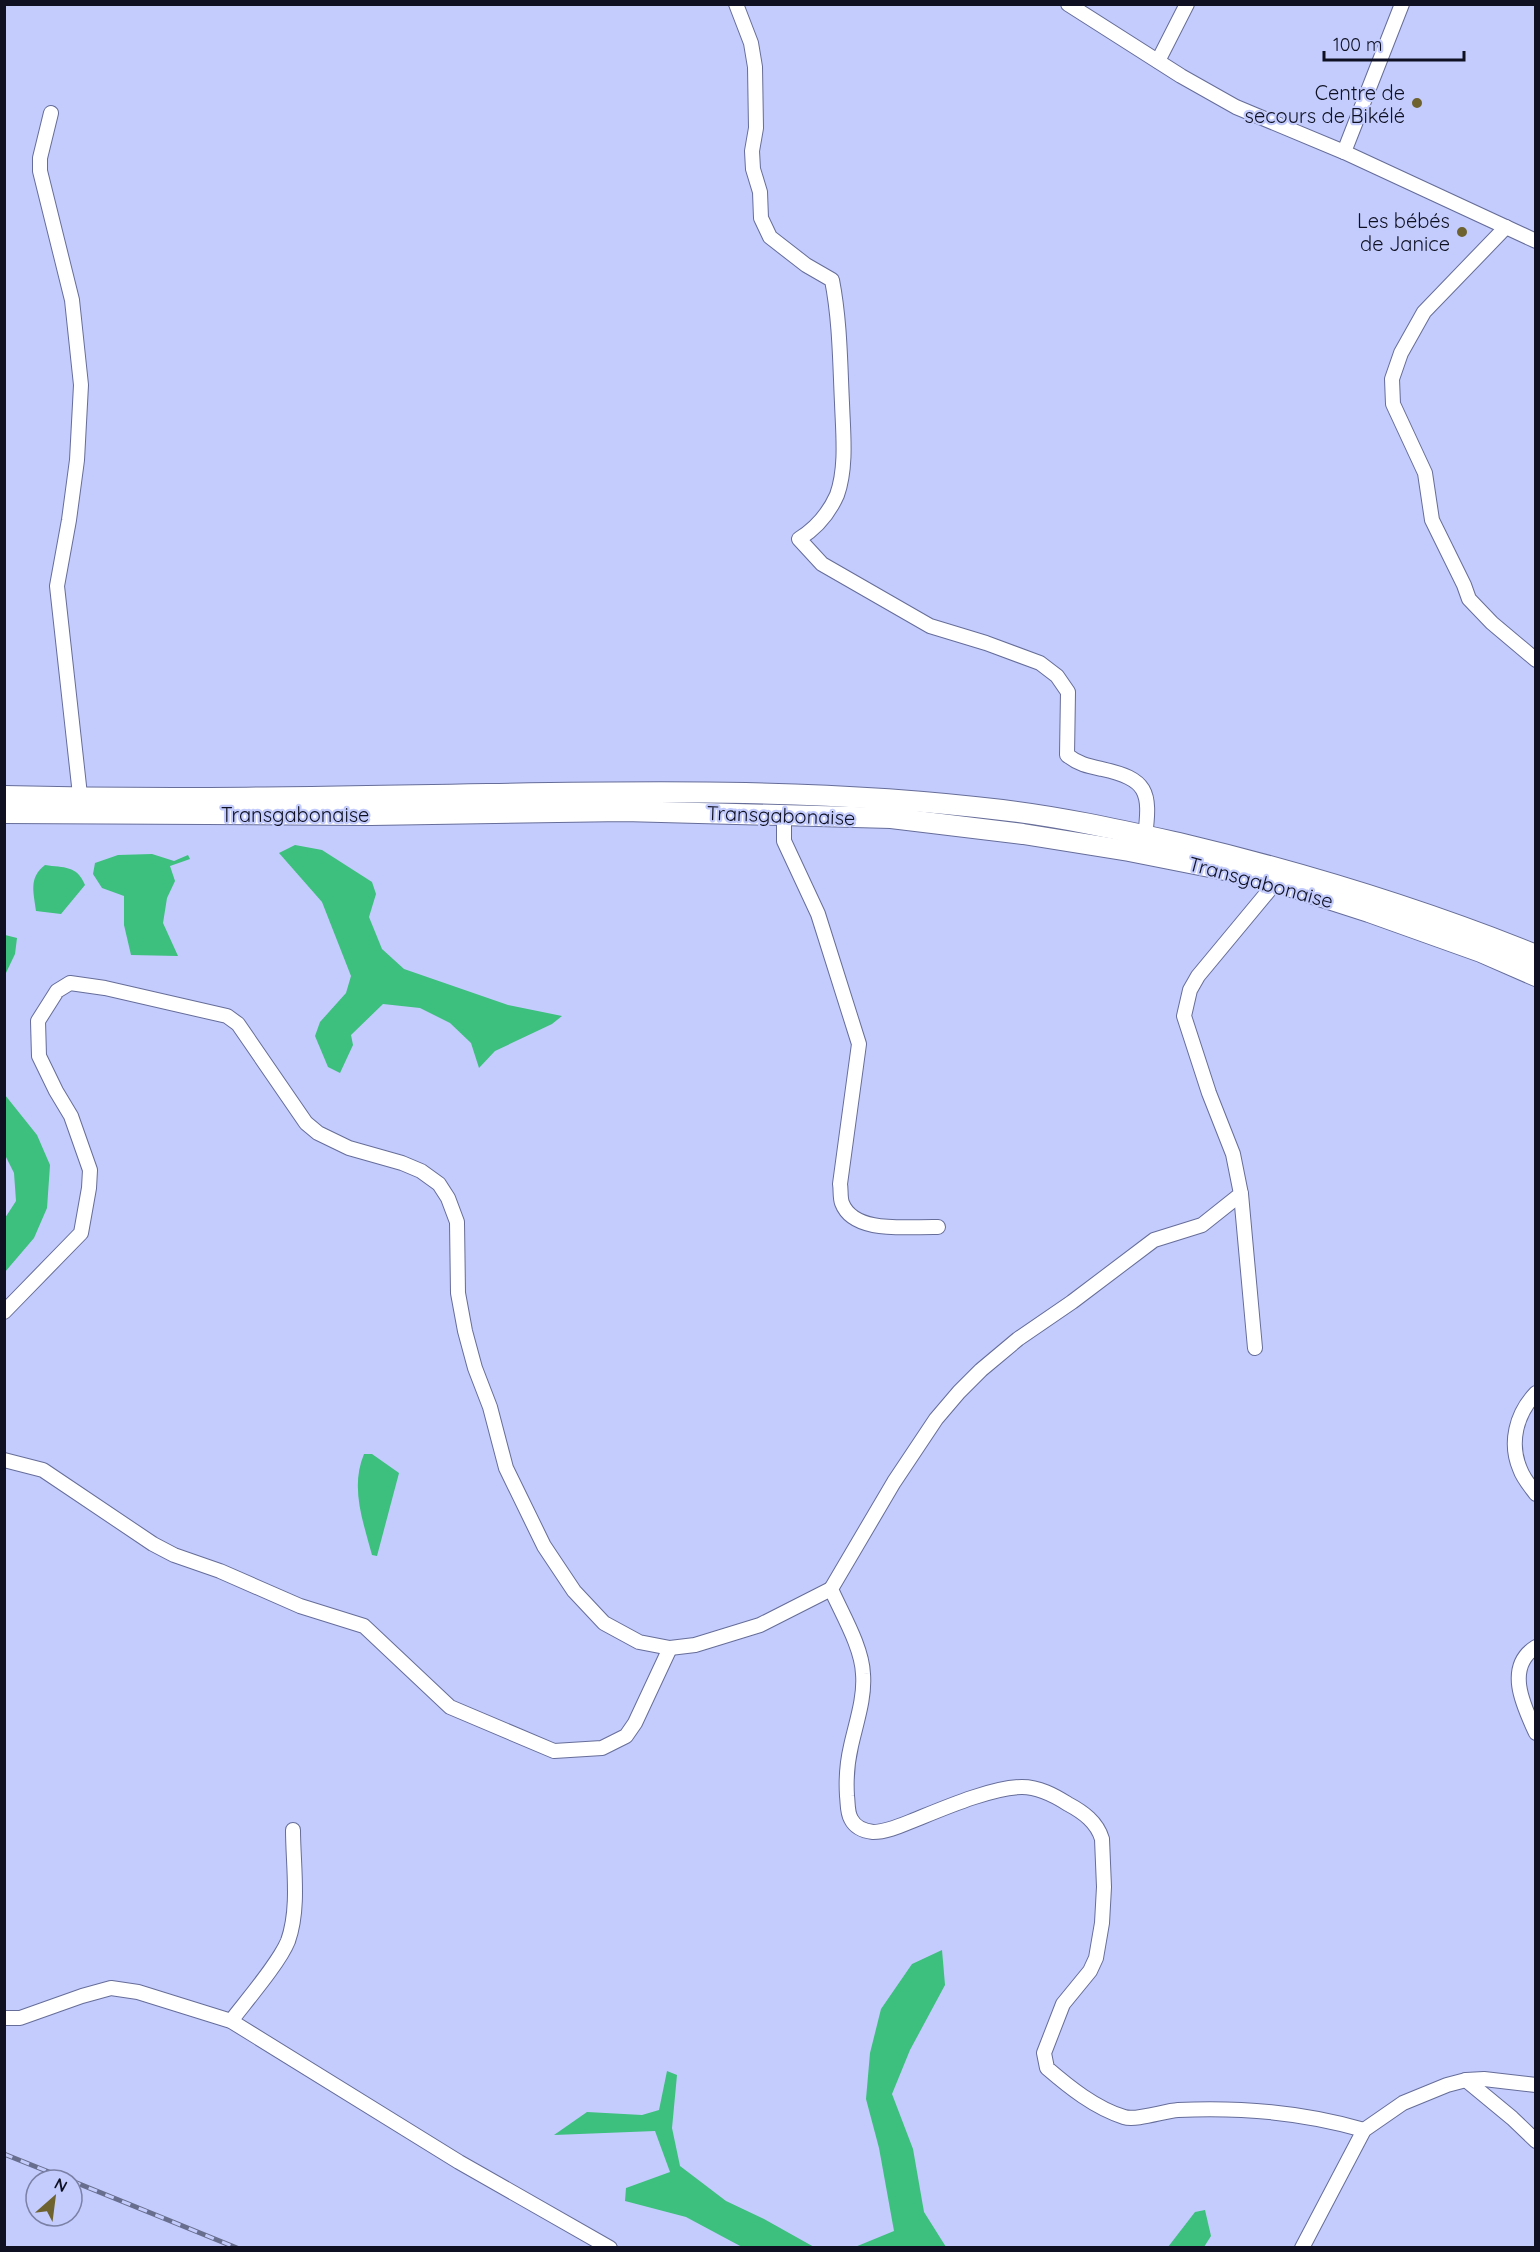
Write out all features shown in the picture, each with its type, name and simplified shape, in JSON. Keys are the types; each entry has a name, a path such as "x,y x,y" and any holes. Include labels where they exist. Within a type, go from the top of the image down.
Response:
{"highway":[{"name":"Transgabonaise","path":"4,813 81,805 327,797 671,791 858,798 1005,810 1145,836 1243,858 1339,885 1443,919 1536,955"},
{"name":"Transgabonaise","path":"4,796 81,805 371,814 579,810 891,818 1023,834 1150,855 1276,882 1481,952 1536,976"}],"street":[{"path":"735,4 751,43 754,67 756,128 752,151 753,169 760,192 761,218 770,237 806,265 832,280 838,315 843,446 841,475 837,495 825,515 814,530 799,539 822,564 930,626 986,642 1040,663 1057,675 1068,692 1067,756 1076,763 1128,777 1139,784 1146,795 1149,808 1145,836"},
{"path":"1068,4 1236,107 1344,152 1536,241"},
{"path":"1158,61 1187,4"},
{"path":"1344,152 1404,7"},
{"path":"51,113 40,158 40,171 72,300 81,385 77,460 57,586 81,805"},
{"path":"1506,227 1424,312 1401,353 1392,379 1394,404 1425,473 1432,520 1469,599 1492,623 1536,660"},
{"path":"784,814 784,841 818,915 859,1044 840,1184 842,1203 851,1215 868,1226 938,1227"},
{"path":"1255,1348 1241,1194 1233,1154 1209,1093 1184,1016 1190,990 1198,976 1276,882"},
{"path":"4,1312 81,1233 89,1188 90,1170 71,1116 39,1056 38,1021 57,991 70,983 105,988 227,1016 238,1024 306,1123 318,1133 349,1148 402,1163 421,1171 439,1184 458,1222 458,1293 475,1368 490,1407 506,1468 544,1546 574,1591 604,1623 639,1642 670,1648 695,1645 760,1625 831,1589 894,1482 936,1419 981,1370 1018,1339 1072,1302 1154,1240 1202,1225 1241,1194"},
{"path":"1536,1393 1525,1405 1519,1418 1514,1450 1520,1471 1536,1494"},
{"path":"4,1460 43,1470 153,1544 174,1555 220,1571 300,1606 364,1626 372,1631 450,1707 554,1751 602,1748 626,1736 635,1723 670,1648"},
{"path":"831,1589 854,1639 864,1674 846,1781 848,1811 856,1825 864,1831 876,1832 993,1792 1020,1787 1036,1788 1055,1795 1085,1814 1100,1832 1104,1887 1102,1923 1096,1958 1090,1971 1064,2004 1044,2053 1047,2068 1089,2099 1126,2118 1176,2110 1242,2110 1332,2121 1364,2130"},
{"path":"1536,1647 1529,1651 1519,1668 1519,1688 1536,1733"},
{"path":"231,2021 274,1963 287,1941 294,1911 293,1830"},
{"path":"4,2018 20,2018 111,1988 138,1992 231,2021 459,2162 610,2247"},
{"path":"1302,2247 1364,2130 1403,2103 1447,2085 1466,2080 1484,2079 1536,2085"},
{"path":"1466,2080 1536,2141"}],"shaded area":[{"path":"295,845 322,850 372,882 376,894 369,917 382,949 404,969 508,1005 562,1016 552,1024 495,1051 479,1068 471,1043 450,1023 420,1008 383,1004 351,1035 353,1045 340,1073 328,1067 315,1036 320,1022 346,993 351,976 322,902 279,853"},
{"path":"152,854 174,861 188,855 190,859 170,866 175,881 167,898 163,923 178,956 131,955 124,925 124,896 102,888 93,874 95,863 118,855"},
{"path":"45,865 64,867 74,871 85,885 61,914 36,911 33,886 36,875"},
{"path":"5,935 17,938 15,954 5,975"},
{"path":"5,1095 37,1135 50,1165 47,1208 34,1238 5,1272 5,1218 16,1201 14,1173 5,1155"},
{"path":"364,1454 372,1454 399,1473 377,1556 372,1555 359,1504 358,1479"},
{"path":"942,1950 945,1985 910,2050 892,2094 913,2149 924,2212 946,2247 855,2247 894,2231 879,2148 866,2099 870,2053 881,2009 912,1964"},
{"path":"667,2071 677,2075 672,2128 680,2166 726,2201 814,2247 742,2247 686,2217 625,2201 626,2188 670,2172 655,2131 554,2135 587,2112 642,2115 659,2110"},
{"path":"1205,2210 1211,2236 1204,2247 1168,2247 1195,2212"}],"railway":[{"path":"4,2154 39,2168"},
{"path":"84,2186 237,2248"}],"place":[{"name":"Centre de secours de Bikélé","path":"1417,103"},
{"name":"Les bébés de Janice","path":"1462,232"}]}
